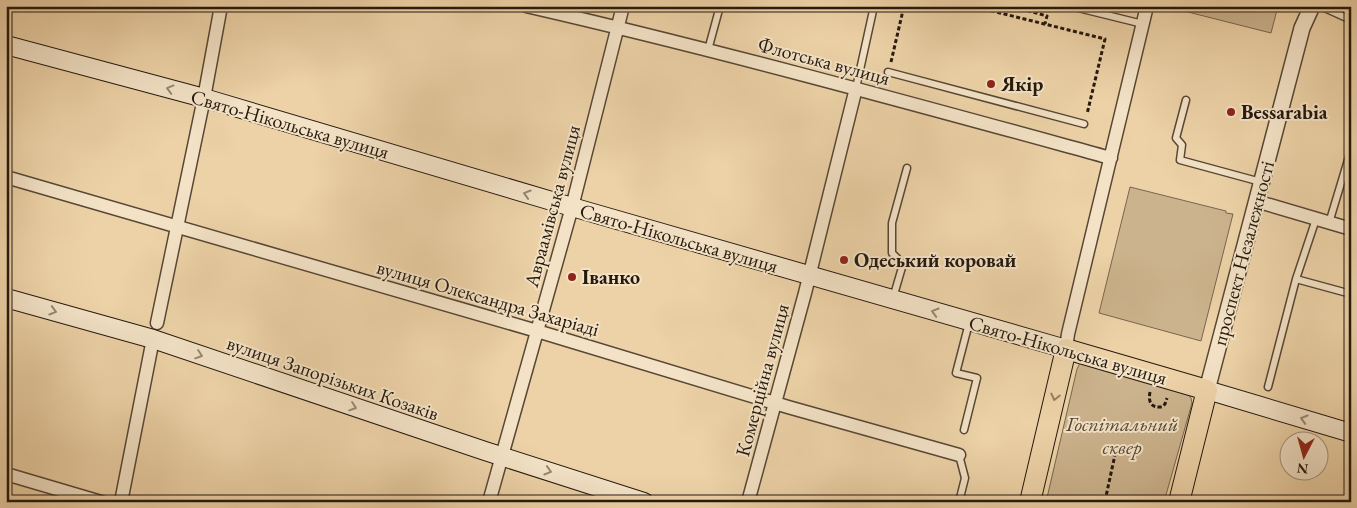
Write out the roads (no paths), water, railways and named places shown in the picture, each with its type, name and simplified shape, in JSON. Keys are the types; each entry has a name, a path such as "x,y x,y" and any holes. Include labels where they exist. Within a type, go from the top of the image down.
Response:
{"main road":[{"name":"Свято-Нікольська вулиця","path":"6,45 204,98 1351,433"},
{"name":"вулиця Запорізьких Козаків","path":"6,298 154,331 501,457 644,502"},
{"path":"1030,502 1066,349"},
{"name":"проспект Незалежності","path":"1179,502 1207,390"}],"street":[{"path":"121,502 154,331 204,98 221,6"},
{"name":"Флотська вулиця","path":"526,6 618,27 856,88 1111,158"},
{"name":"Авраамівська вулиця","path":"489,502 572,207 623,6"},
{"path":"1066,349 1068,334 1148,6"},
{"name":"проспект Незалежності","path":"1207,390 1302,28 1312,6"},
{"name":"Комерційна вулиця","path":"748,502 809,276 856,88"},
{"name":"вулиця Олександра Захаріаді","path":"6,177 959,456"},
{"path":"1256,201 1351,229"},
{"path":"6,474 100,502"}],"lane":[{"path":"708,50 720,6"},
{"name":"Комерційна вулиця","path":"856,88 874,6"},
{"path":"1070,6 1143,24"},
{"path":"1320,6 1351,20"},
{"path":"888,72 1084,124"},
{"path":"1186,100 1176,138 1182,145 1180,160 1261,182"},
{"path":"1329,223 1351,150"},
{"path":"892,300 903,264 892,253 892,223 907,168"},
{"path":"1268,387 1296,279 1316,219"},
{"path":"1296,279 1351,294"},
{"path":"964,430 977,378 956,373 969,322"},
{"path":"959,456 965,478 959,502"}],"place":[{"name":"Якір","path":"991,84"},
{"name":"Bessarabia","path":"1231,112"},
{"name":"Одеський коровай","path":"844,260"},
{"name":"Іванко","path":"572,277"}],"park label":[{"name":"Госпітальний сквер","path":"1122,436"}]}
